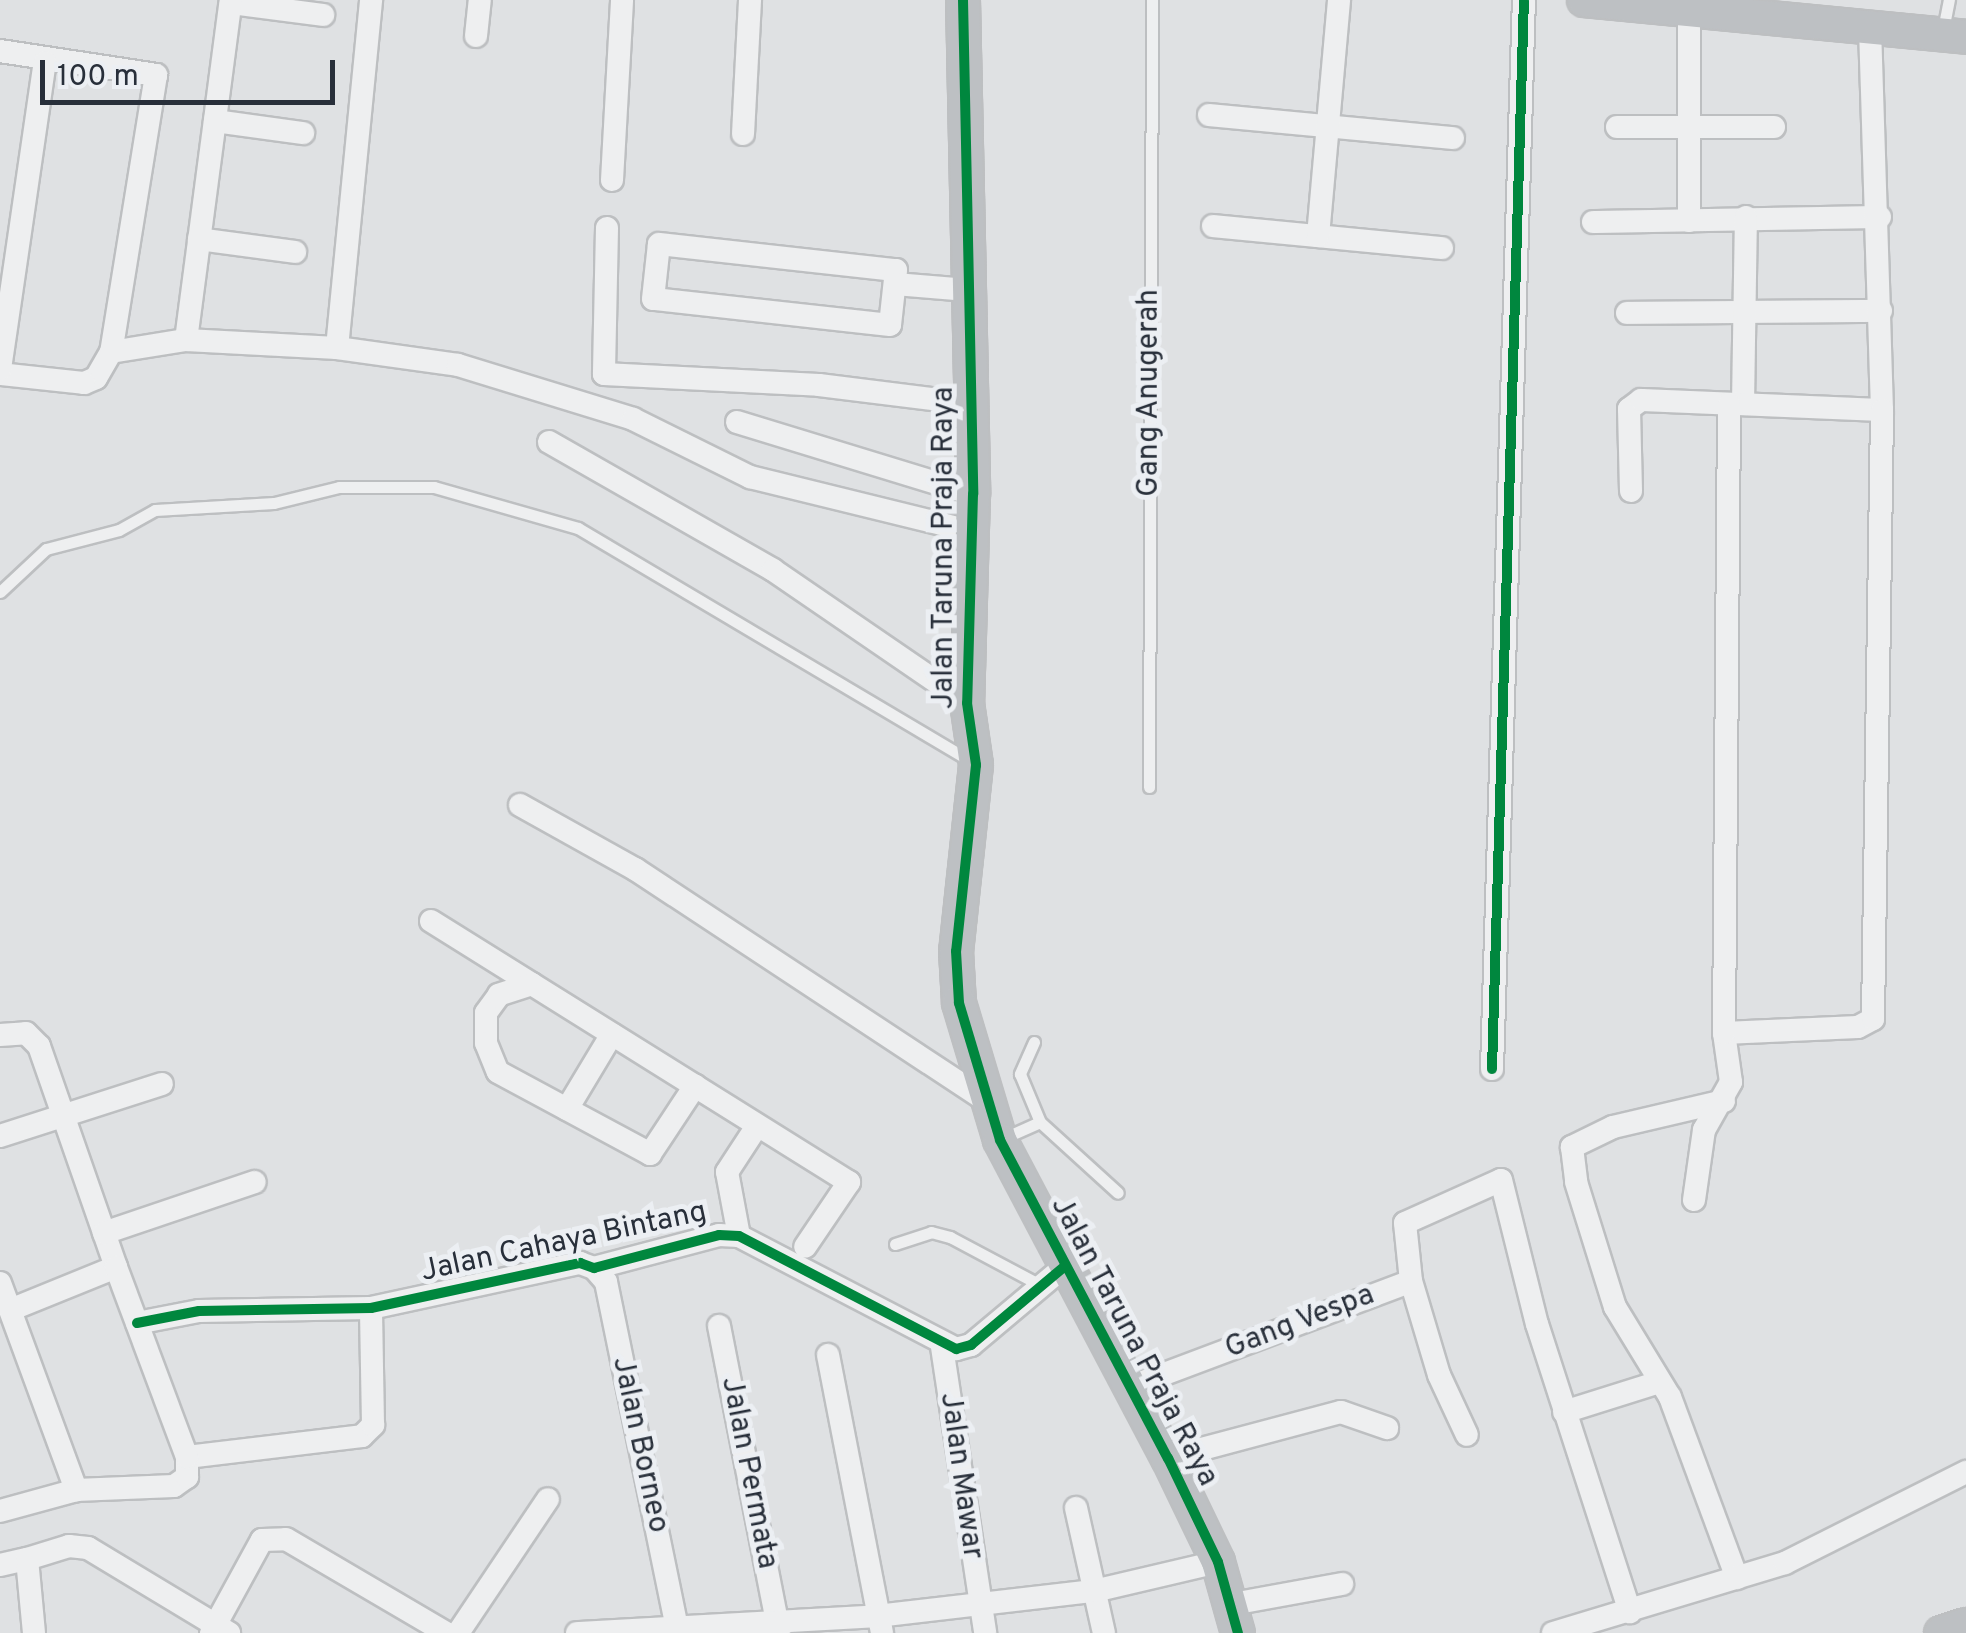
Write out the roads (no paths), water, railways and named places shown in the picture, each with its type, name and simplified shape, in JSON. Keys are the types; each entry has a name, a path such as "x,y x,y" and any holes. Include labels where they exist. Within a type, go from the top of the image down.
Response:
{"street":[{"path":"338,348 372,0"},
{"path":"476,36 480,0"},
{"path":"612,180 622,0"},
{"path":"744,134 750,0"},
{"name":"Jalan Taruna Praja Raya","path":"963,0 973,494 967,703 976,765 956,976 987,1100 1053,1276 1168,1458 1218,1562 1235,1619"},
{"path":"1318,236 1339,0"},
{"path":"1492,1069 1524,0"},
{"path":"1584,0 1689,14 1776,10 1954,35"},
{"path":"186,340 231,1 323,16"},
{"path":"1689,14 1689,221"},
{"path":"1724,1032 1858,1028 1873,1019 1882,410 1880,218 1870,26"},
{"path":"0,51 45,62 156,76 110,352 96,378 84,383 0,372 45,62"},
{"path":"1208,115 1453,138"},
{"path":"215,120 303,133"},
{"path":"1617,127 1774,128"},
{"path":"1694,1200 1704,1130 1724,1101 1731,1082 1724,1032 1736,404 1745,313 1746,217"},
{"path":"1593,222 1880,218"},
{"path":"1213,226 1442,248"},
{"path":"607,228 604,374 819,385 970,404"},
{"path":"199,239 295,252"},
{"path":"659,244 896,270 894,284 890,325 653,299 659,244"},
{"path":"894,284 968,290"},
{"path":"1627,312 1881,311"},
{"path":"110,352 186,340 338,348 458,365 681,438 750,477 970,531"},
{"path":"1631,491 1629,409 1635,403 1882,410"},
{"path":"736,422 973,494"},
{"path":"549,442 773,570 967,703"},
{"path":"520,805 635,869 987,1100"},
{"path":"431,921 849,1182 805,1246"},
{"path":"532,984 499,995 486,1012 486,1043 498,1072 650,1154 695,1086"},
{"path":"0,1035 26,1033 39,1046 187,1457 188,1477 174,1486 76,1490 0,1511"},
{"path":"568,1109 612,1034"},
{"path":"0,1136 162,1084"},
{"path":"1724,1101 1614,1126 1572,1148 1576,1182 1616,1307 1659,1382 1738,1578"},
{"path":"739,1236 728,1172 758,1126"},
{"name":"Gang Vespa","path":"1127,1388 1410,1281 1402,1232 1412,1220 1500,1180 1564,1412"},
{"path":"104,1234 255,1182"},
{"name":"Jalan Cahaya Bintang","path":"137,1323 200,1310 371,1308 580,1263 594,1268 720,1235 739,1236 942,1347"},
{"path":"10,1310 116,1267"},
{"name":"Jalan Borneo","path":"594,1268 606,1282 678,1630"},
{"path":"942,1347 971,1345 1053,1276"},
{"path":"1410,1281 1439,1375 1466,1435"},
{"path":"0,1283 76,1490"},
{"path":"187,1457 362,1436 373,1425 371,1308"},
{"name":"Jalan Permata","path":"719,1326 778,1627"},
{"name":"Jalan Mawar","path":"942,1347 985,1633"},
{"path":"828,1355 879,1625"},
{"path":"1630,1612 1564,1412 1659,1382"},
{"path":"1168,1458 1341,1412 1387,1428"},
{"path":"1545,1632 1630,1612 1785,1563 1966,1472"},
{"path":"458,1633 548,1499"},
{"path":"1076,1508 1104,1633"},
{"path":"0,1565 88,1548 219,1630 262,1540 286,1540 446,1633"},
{"path":"27,1559 34,1633"},
{"path":"577,1633 879,1625 978,1604 1094,1591 1218,1562"},
{"path":"1235,1619 1342,1584"},
{"path":"1940,1633 1966,1625"}],"lane":[{"name":"Gang Anugerah","path":"1149,787 1152,0"},
{"path":"1949,0 1954,35"},
{"path":"0,592 46,549 118,530 155,510 274,503 339,487 434,487 578,528 976,765"},
{"path":"1034,1042 1020,1074 1040,1122 1118,1193"},
{"path":"1000,1140 1040,1122"},
{"path":"895,1244 931,1232 1053,1276"}]}
